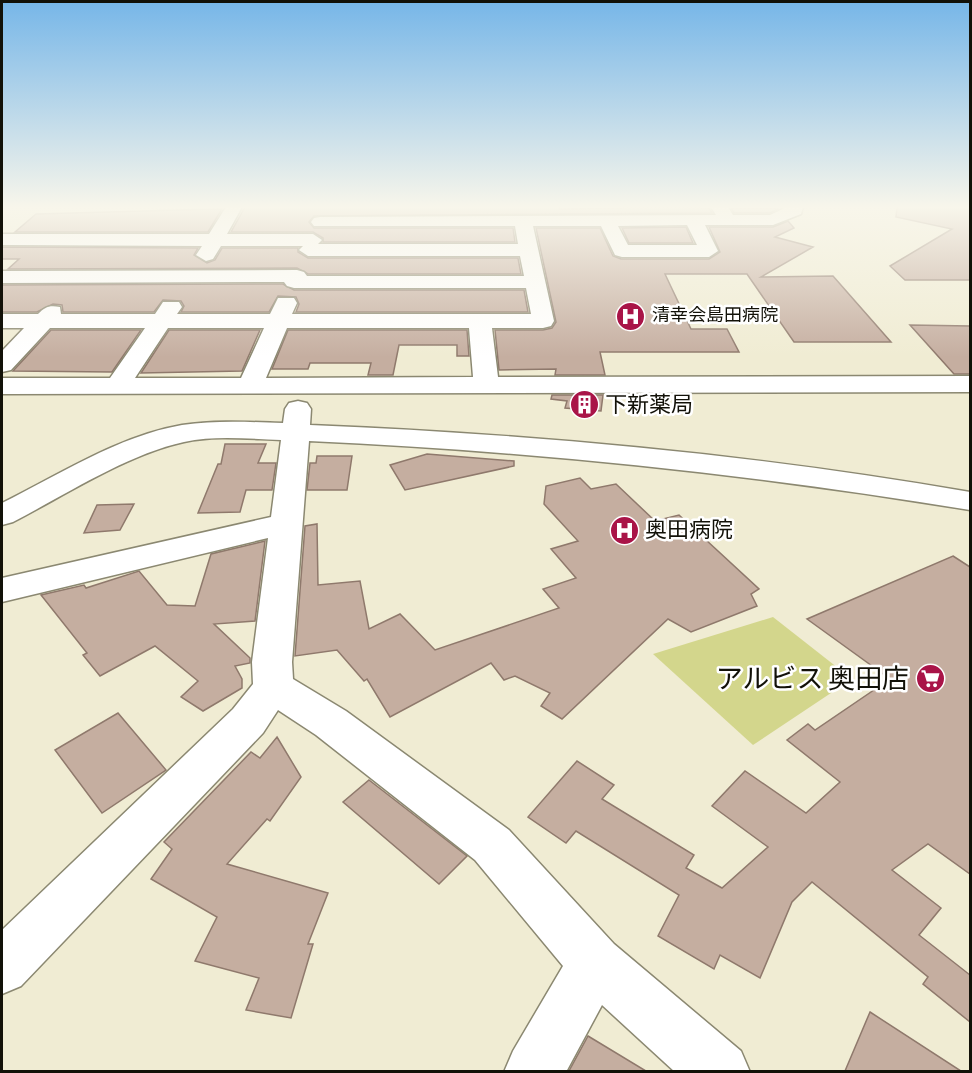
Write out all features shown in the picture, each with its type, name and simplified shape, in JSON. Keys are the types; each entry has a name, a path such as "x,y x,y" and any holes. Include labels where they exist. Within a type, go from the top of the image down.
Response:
{"street":[{"path":"2,365 105,257"},
{"path":"117,386 204,257"},
{"path":"250,386 305,257"},
{"path":"2,321 543,321 530,257"},
{"path":"2,277 535,282"},
{"path":"480,321 486,385"},
{"path":"2,386 970,384"},
{"path":"2,967 248,721 273,687 272,662 301,386"},
{"path":"2,515 104,461 135,448 181,434 222,429 295,431 667,458 825,477 970,501"},
{"path":"2,590 288,523"},
{"path":"273,687 331,723 492,845 595,963 720,1071"},
{"path":"534,1071 595,963"}],"green space":[{"path":"773,617 852,679 753,745 653,654"}],"building":[{"path":"2,257 197,257 207,263 217,257 518,258 521,274 308,274 297,268 8,269 19,259 2,259"},
{"path":"542,257 709,259 712,257 796,257 761,277 833,276 891,342 794,342 747,274 665,274 691,329 727,329 739,352 600,352 605,375 555,375 556,369 499,370 495,330 543,330 552,328 556,322"},
{"path":"905,257 970,257 970,280 905,280 890,266"},
{"path":"283,284 294,290 524,290 528,312 296,312 299,304 296,297 278,296 269,312 181,312 184,306 181,301 163,300 154,312 63,312 62,305 53,304 37,312 2,312 2,285"},
{"path":"910,325 970,326 970,374 954,374"},
{"path":"51,330 141,330 112,372 13,371"},
{"path":"169,330 260,330 242,371 141,373"},
{"path":"288,330 467,330 469,356 457,356 457,345 399,345 393,375 368,375 371,363 310,363 308,369 272,369"},
{"name":"下新薬局","path":"552,395 603,395 601,411 565,408 567,401 551,399"},
{"path":"225,444 266,444 258,463 276,463 272,490 246,490 240,512 198,513 218,464 221,464"},
{"path":"427,454 514,461 514,466 405,490 390,465"},
{"path":"317,456 352,456 347,490 307,490 310,463 316,463"},
{"path":"580,478 591,489 616,484 655,521 679,515 759,589 751,594 757,606 691,632 668,619 562,719 541,706 550,693 515,676 504,680 491,663 390,717 367,679 364,681 337,650 295,656 305,526 317,524 318,585 360,581 369,629 400,614 435,650 559,608 543,589 576,578 551,549 578,541 544,504 546,486"},
{"path":"134,504 120,530 84,533 97,505"},
{"path":"265,541 255,621 214,624 250,658 250,663 235,666 242,679 242,688 203,711 181,697 198,681 155,646 100,676 83,655 87,653 41,595 84,585 86,588 139,571 167,605 195,606 211,554"},
{"path":"953,556 970,567 970,874 928,844 892,870 941,908 919,935 970,975 970,1022 923,984 928,977 812,882 792,902 760,978 720,955 714,969 658,936 679,895 576,831 566,843 528,817 577,761 614,785 602,799 694,855 686,868 722,888 768,847 712,806 745,771 806,813 840,782 787,740 808,724 815,730 890,679 807,619"},
{"path":"118,713 166,770 102,813 55,750"},
{"path":"277,737 301,777 270,821 267,819 227,864 328,893 308,944 313,944 291,1018 246,1010 259,978 195,961 217,917 151,879 172,849 164,842 251,752 260,758"},
{"path":"369,780 467,856 439,884 343,802"},
{"path":"870,1012 961,1071 845,1071"},
{"path":"588,1036 646,1071 569,1071"}],"place":[{"name":"清幸会島田病院","path":"631,316"},
{"name":"下新薬局","path":"584,405"},
{"name":"奥田病院","path":"624,530"},
{"name":"アルビス 奥田店","path":"930,679"}]}
